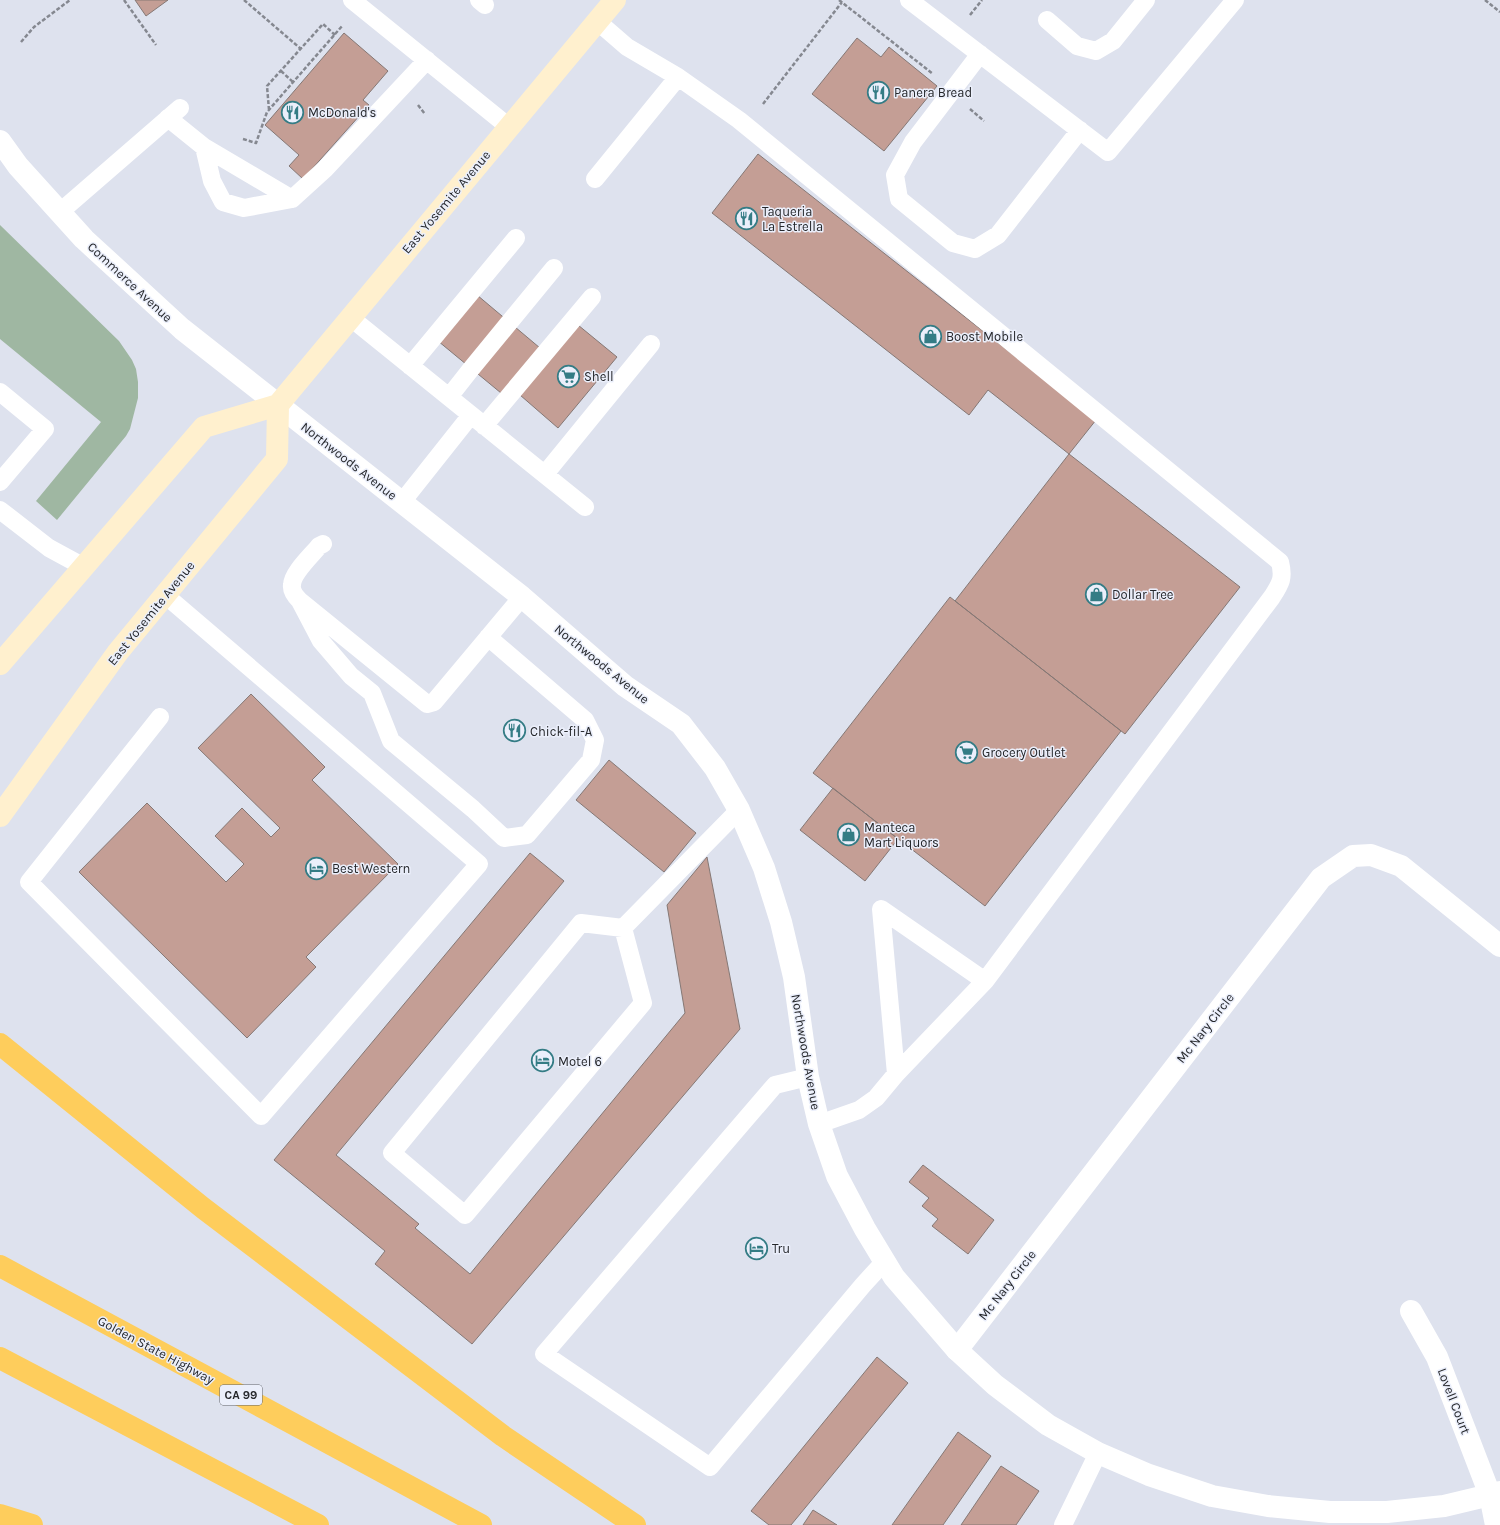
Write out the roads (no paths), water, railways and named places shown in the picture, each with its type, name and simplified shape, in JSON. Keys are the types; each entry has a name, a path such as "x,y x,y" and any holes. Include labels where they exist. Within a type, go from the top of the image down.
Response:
{"highway":[{"path":"0,1044 203,1208 503,1436 634,1525"},
{"name":"Golden State Highway","path":"0,1266 482,1525"},
{"path":"0,1358 318,1525"},
{"path":"0,1515 32,1525"}],"main road":[{"name":"East Yosemite Avenue","path":"0,816 118,652 277,459 278,404 615,0"},
{"path":"0,664 204,427 278,404"}],"street":[{"name":"Commerce Avenue","path":"2,150 84,239 182,329 278,404"},
{"name":"Northwoods Avenue","path":"278,404 522,597 625,686 681,724 715,768 739,810 764,868 781,922 794,977 808,1077 819,1124 837,1176 865,1229 894,1278 957,1350 995,1385 1048,1425 1098,1453 1148,1475 1212,1496 1268,1506 1330,1512 1387,1512 1444,1506 1495,1493"},
{"name":"Mc Nary Circle","path":"957,1350 1321,878 1353,856 1371,854 1401,866 1500,946"},
{"name":"Lovell Court","path":"1411,1311 1437,1357 1495,1493 1496,1525"}],"lane":[{"path":"352,0 509,127"},
{"path":"909,0 1108,152 1235,0"},
{"path":"1047,20 1077,46 1096,51 1113,41 1146,0"},
{"path":"597,21 627,48 678,77 739,120 1280,562 1283,572 1281,583 1272,597 985,981 896,1074 876,1098 859,1110 819,1124"},
{"path":"980,54 913,142 895,175 898,199 953,242 975,249 998,235 1080,130"},
{"path":"204,147 212,181 223,202 244,208 292,199 325,169 426,60"},
{"path":"595,179 678,77"},
{"path":"60,212 174,113 204,147 292,199"},
{"path":"410,366 516,238"},
{"path":"449,397 471,368 554,268"},
{"path":"402,502 592,297"},
{"path":"351,318 585,507"},
{"path":"545,474 651,344"},
{"path":"0,392 45,429 0,482"},
{"path":"0,510 49,548 84,567"},
{"path":"323,544 319,546 293,578 292,589 321,641 351,676 372,693 391,741 473,809 504,838 527,836 590,760 595,740 585,720 488,637"},
{"path":"160,717 29,882 262,1116 479,864 165,595"},
{"path":"300,601 427,704 434,702 522,597"},
{"path":"623,928 739,810"},
{"path":"896,1074 881,909 985,981"},
{"path":"581,923 623,928 643,1002 465,1215 392,1153 581,923"},
{"path":"808,1077 775,1085 544,1354 710,1467 884,1262"},
{"path":"1063,1525 1098,1453"}],"place":[{"name":"Panera Bread","path":"879,92"},
{"name":"McDonald's","path":"293,112"},
{"name":"Taqueria La Estrella","path":"747,218"},
{"name":"Boost Mobile","path":"931,336"},
{"name":"Shell","path":"568,376"},
{"name":"Dollar Tree","path":"1097,594"},
{"name":"Chick-fil-A","path":"515,731"},
{"name":"Grocery Outlet","path":"967,752"},
{"name":"Manteca Mart Liquors","path":"849,834"},
{"name":"Best Western","path":"317,868"},
{"name":"Motel 6","path":"543,1061"},
{"name":"Tru","path":"756,1248"}]}
